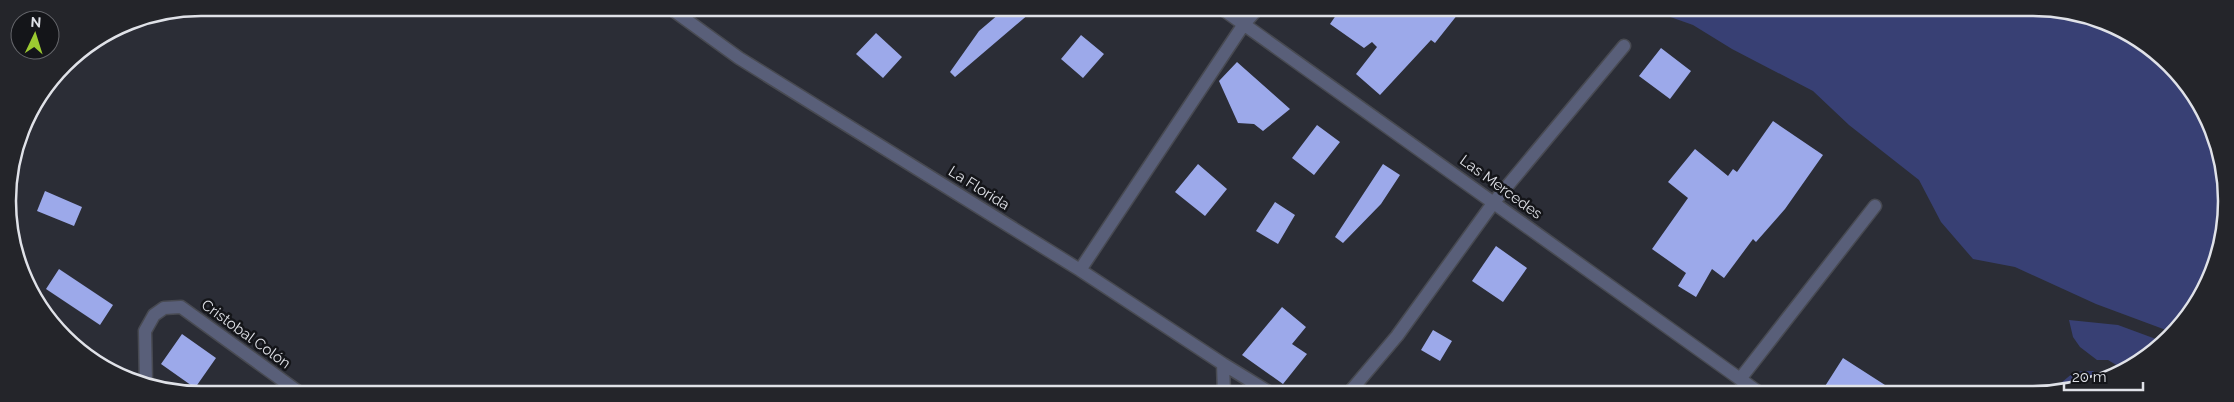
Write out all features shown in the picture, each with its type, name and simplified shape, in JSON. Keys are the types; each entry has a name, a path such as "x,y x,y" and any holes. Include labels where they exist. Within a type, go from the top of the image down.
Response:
{"street":[{"name":"La Florida","path":"681,16 739,58 1080,270 1259,386"},
{"name":"Las Mercedes","path":"1232,16 1751,386"},
{"path":"1080,270 1251,16"},
{"path":"1355,386 1397,336 1494,202 1624,46"},
{"path":"1740,378 1875,206"},
{"name":"Cristobal Colón","path":"146,377 145,331 154,315 164,308 181,307 290,386"},
{"path":"1223,364 1224,386"}],"shaded area":[{"path":"1668,16 2033,16 2069,20 2115,35 2136,47 2164,70 2187,98 2204,130 2214,165 2218,201 2214,237 2199,283 2187,304 2166,330 2096,304 2015,267 1973,259 1941,222 1919,180 1849,125 1813,91 1732,49 1693,25"},
{"path":"2069,320 2118,325 2156,339 2136,355 2117,366 2108,360 2097,360 2080,347 2073,337"},
{"path":"2093,371 2096,374 2060,383 2073,373"}],"building":[{"path":"997,16 1027,16 955,77 950,72 979,31"},
{"path":"1336,16 1456,16 1435,43 1431,40 1380,95 1356,74 1377,47 1372,42 1364,48 1330,24"},
{"path":"876,33 902,57 883,78 856,54"},
{"path":"1081,35 1104,54 1083,78 1061,59"},
{"path":"1661,48 1691,71 1670,99 1639,76"},
{"path":"1237,62 1290,109 1263,131 1254,124 1238,123 1219,81"},
{"path":"1773,121 1823,155 1785,209 1756,242 1753,239 1724,278 1712,269 1696,297 1678,286 1686,273 1652,249 1688,198 1668,182 1695,149 1728,176 1733,169 1737,172"},
{"path":"1317,125 1340,142 1314,175 1292,158"},
{"path":"1198,164 1227,189 1205,216 1175,192"},
{"path":"1383,164 1400,175 1381,204 1343,243 1335,237"},
{"path":"45,191 82,207 74,226 37,211"},
{"path":"1275,202 1295,215 1278,244 1256,231"},
{"path":"1496,246 1527,268 1503,302 1472,281"},
{"path":"59,269 113,305 100,325 46,289"},
{"path":"1282,307 1306,327 1292,344 1307,354 1283,384 1242,355"},
{"path":"1433,330 1452,341 1440,361 1421,350"},
{"path":"182,334 216,358 197,386 191,385 161,364"},
{"path":"1843,358 1887,386 1825,386"}]}
